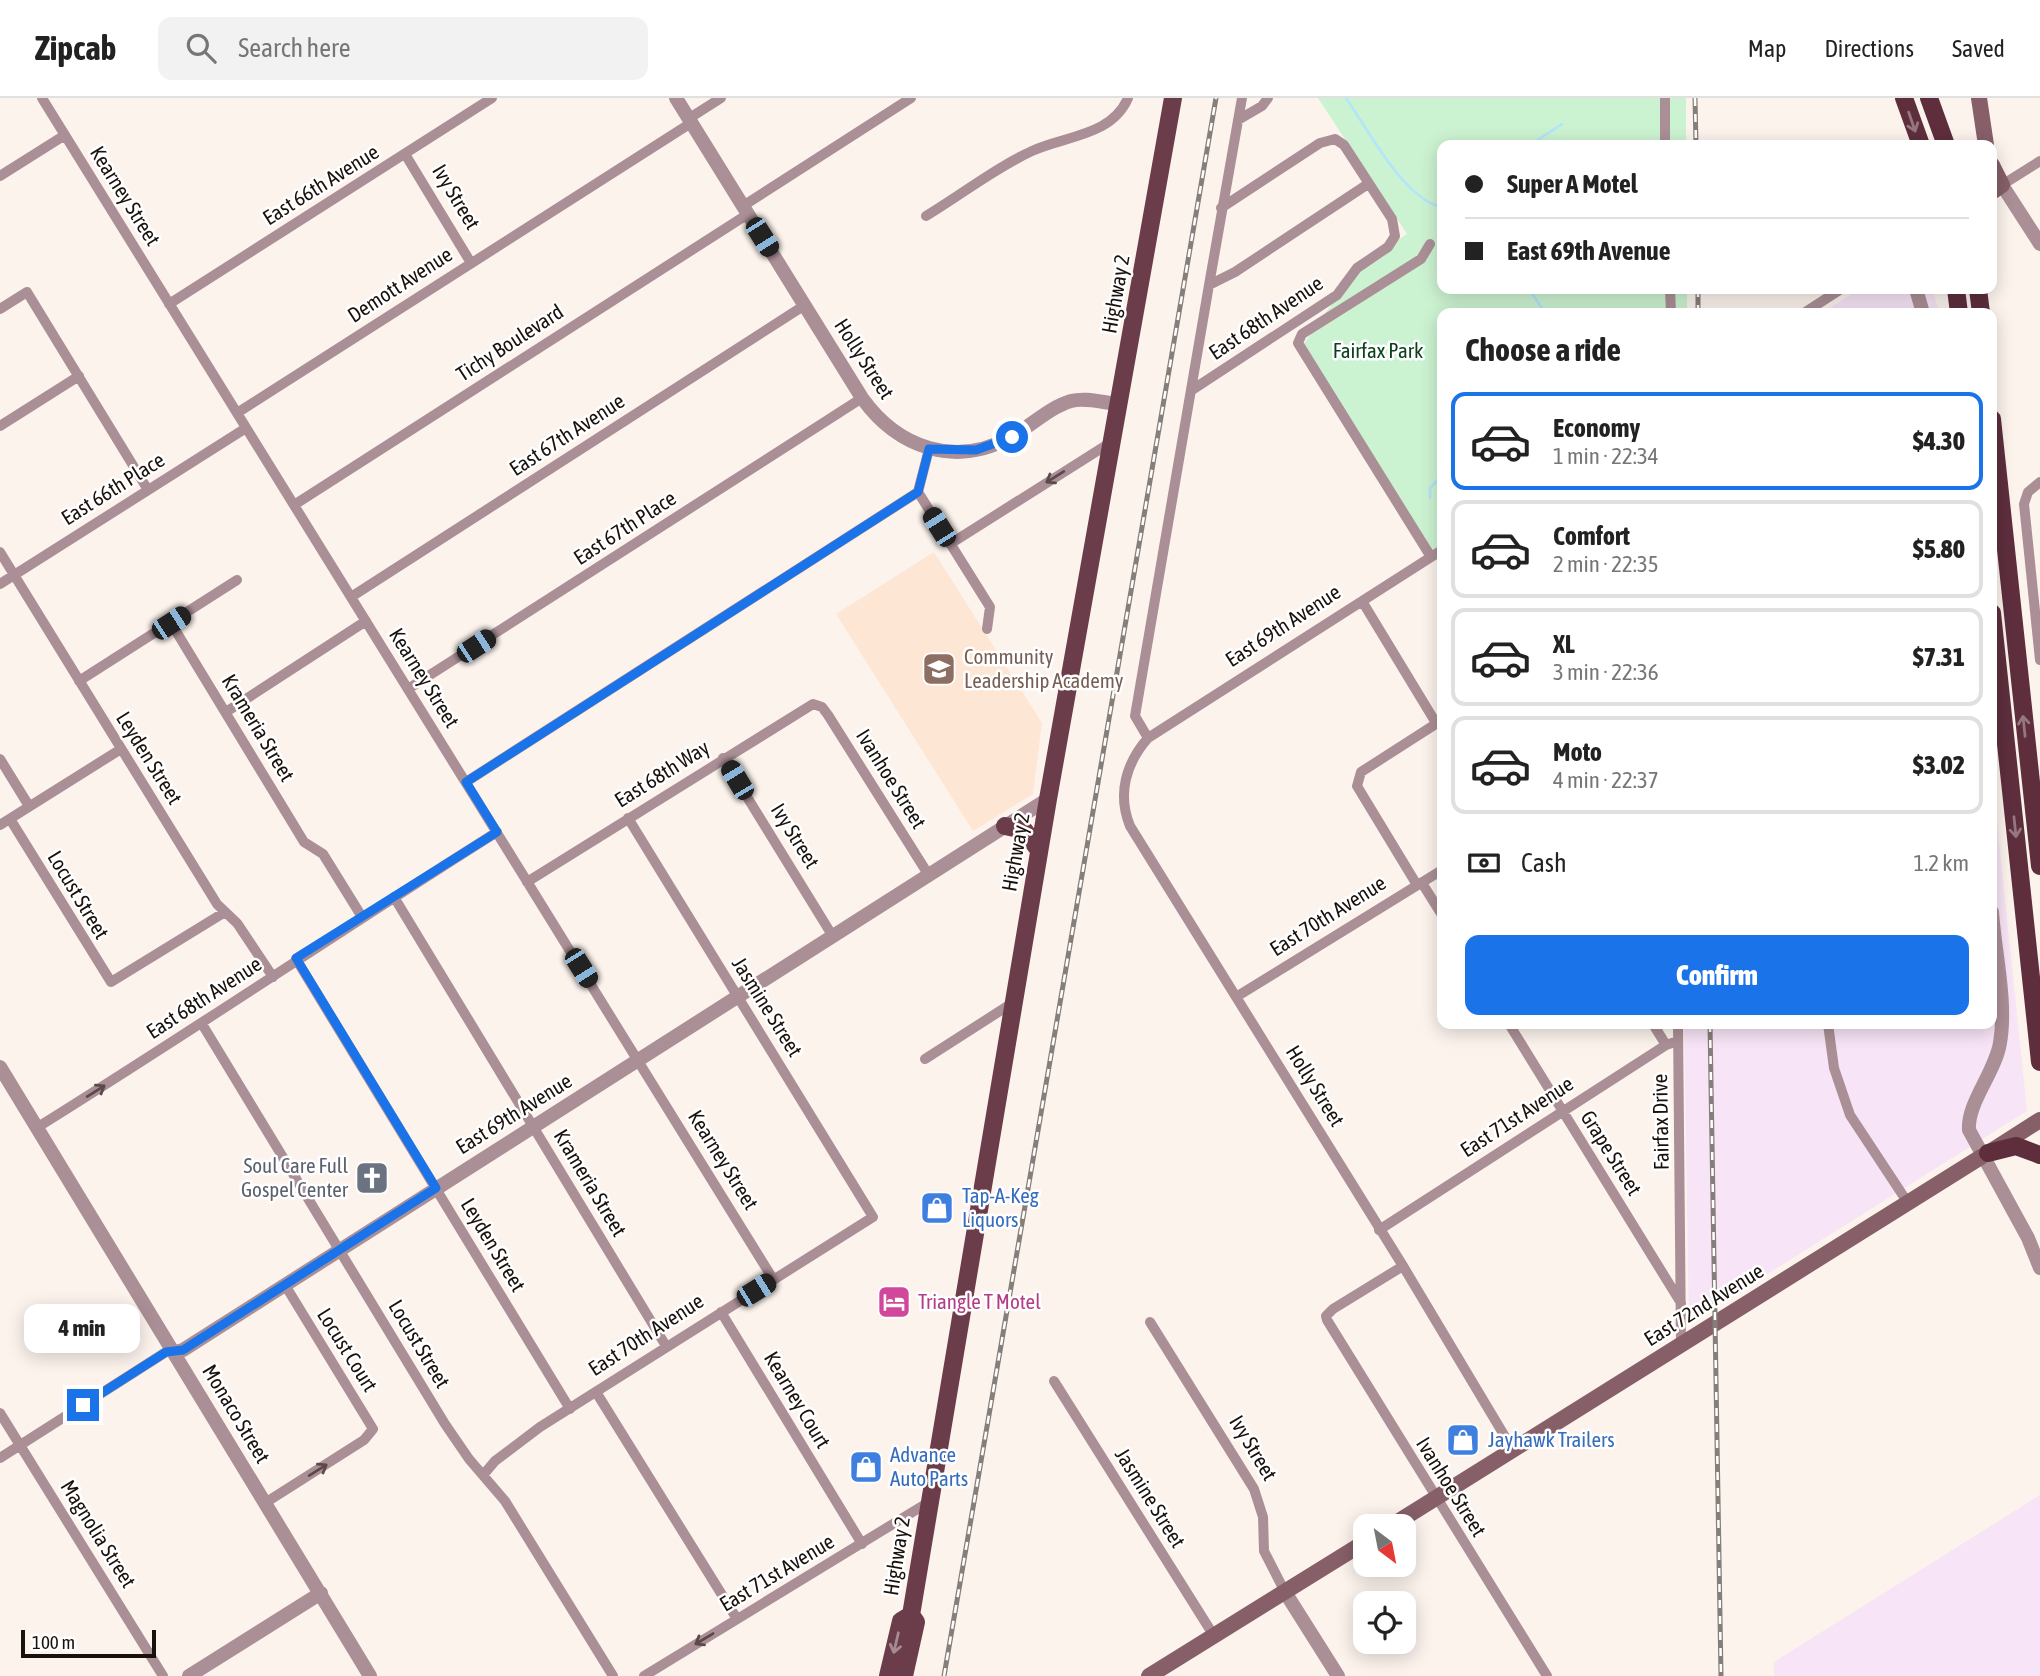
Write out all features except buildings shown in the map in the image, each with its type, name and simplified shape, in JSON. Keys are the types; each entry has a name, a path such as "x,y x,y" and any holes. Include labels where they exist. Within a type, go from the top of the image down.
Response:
{"highway":[{"path":"1904,98 1918,140"},
{"path":"1929,98 1944,140"},
{"path":"1997,466 2040,866"},
{"path":"1997,660 2040,1062"},
{"path":"1984,1155 2017,1146 2040,1155"}],"main road":[{"name":"Highway 2","path":"904,1676 916,1622 911,1615 929,1502 1039,850 1173,98"},
{"path":"1979,98 1985,140"},
{"path":"1005,826 1024,830 1039,850"},
{"name":"East 72nd Avenue","path":"1410,1514 2040,1120"},
{"path":"1149,1676 1353,1550"},
{"name":"Highway 2","path":"888,1676 901,1621 911,1615"}],"street":[{"name":"Kearney Street","path":"42,98 774,1279"},
{"name":"East 66th Avenue","path":"169,304 492,98"},
{"name":"Holly Street","path":"676,98 862,398 888,429 929,449 957,451 996,444 1073,401 1119,404"},
{"path":"690,121 721,98"},
{"path":"745,210 911,98"},
{"path":"926,216 1032,150 1069,140 1112,119 1128,98"},
{"path":"1148,738 1135,716 1242,98"},
{"path":"1238,120 1262,106 1268,98"},
{"path":"1665,98 1665,140"},
{"name":"Demott Avenue","path":"237,413 690,121"},
{"path":"0,176 65,135"},
{"path":"1209,285 1235,272 1368,184 1344,145 1330,138 1221,208"},
{"name":"Ivy Street","path":"405,154 471,263"},
{"path":"2040,161 1997,188 2040,244"},
{"name":"East 68th Avenue","path":"1192,390 1338,295 1357,268 1388,247 1395,236 1395,229 1368,184"},
{"name":"Tichy Boulevard","path":"294,505 745,210"},
{"path":"1430,243 1421,259 1302,334 1298,343 1431,557"},
{"path":"0,309 27,292 148,489"},
{"path":"1812,308 1833,294"},
{"name":"East 67th Avenue","path":"351,597 805,305"},
{"path":"0,426 79,376"},
{"name":"East 67th Place","path":"408,689 862,398"},
{"name":"East 66th Place","path":"0,584 246,428"},
{"path":"950,544 1113,441"},
{"path":"466,782 918,492 929,449"},
{"path":"2037,484 2025,497 2024,513 2040,660"},
{"path":"918,492 990,607 987,629"},
{"name":"Leyden Street","path":"0,552 217,904 237,923 273,977"},
{"name":"East 69th Avenue","path":"1148,738 1437,553"},
{"path":"79,681 237,580"},
{"path":"1362,601 1437,719"},
{"path":"226,712 366,621"},
{"name":"Krameria Street","path":"171,623 304,842 323,854 362,917"},
{"name":"East 68th Way","path":"527,882 809,704 819,705"},
{"name":"Ivanhoe Street","path":"819,705 928,874"},
{"path":"1437,723 1367,767 1357,780 1357,786 1437,908"},
{"name":"Holly Street","path":"1148,738 1137,751 1126,776 1124,796 1128,822 1403,1266 1513,1450"},
{"path":"5,822 121,748"},
{"name":"Ivy Street","path":"723,758 832,935"},
{"path":"0,759 30,806"},
{"name":"East 69th Avenue","path":"0,1458 166,1352 183,1350 1048,799"},
{"name":"Jasmine Street","path":"628,818 873,1217"},
{"name":"Locust Street","path":"5,822 111,982 225,912"},
{"name":"East 68th Avenue","path":"38,1127 202,1024 273,977 296,958 497,832"},
{"name":"East 70th Avenue","path":"1236,997 1437,873"},
{"name":"Krameria Street","path":"394,897 666,1346"},
{"name":"Leyden Street","path":"296,958 570,1409"},
{"path":"1997,980 2001,1035 1991,1073 1970,1116 1972,1139 1984,1155 2012,1206 2040,1268"},
{"path":"925,1059 1014,1002"},
{"name":"Locust Street","path":"202,1024 445,1424 469,1459 505,1501 614,1676"},
{"name":"Grape Street","path":"1512,1029 1681,1303"},
{"path":"1656,1029 1666,1045"},
{"name":"Fairfax Drive","path":"1678,1029 1681,1344"},
{"path":"1829,1029 1834,1068 1850,1115 1908,1203"},
{"name":"East 71st Avenue","path":"1379,1230 1666,1045 1678,1041"},
{"name":"Monaco Street","path":"0,1067 370,1676"},
{"name":"East 70th Avenue","path":"484,1474 506,1452 570,1409 873,1217"},
{"name":"Ivanhoe Street","path":"1403,1266 1326,1316 1334,1337 1547,1676"},
{"name":"Locust Court","path":"265,1503 371,1436 372,1427 285,1285"},
{"name":"Kearney Court","path":"721,1312 862,1544"},
{"name":"Ivy Street","path":"1150,1322 1254,1489 1263,1517 1264,1551 1285,1592 1338,1676"},
{"name":"Jasmine Street","path":"1054,1381 1214,1636"},
{"path":"596,1392 737,1619"},
{"name":"Magnolia Street","path":"0,1413 163,1676"},
{"name":"East 71st Avenue","path":"644,1676 929,1502"},
{"path":"189,1676 320,1593"}],"shaded area":[{"path":"1852,294 1934,294 1938,308 1830,308"},
{"name":"Community Leadership Academy","path":"934,552 1042,723 1033,794 973,831 836,614"},
{"path":"1997,821 2027,1111 1689,1323 1684,1029 1997,1029"},
{"path":"2040,1495 2040,1676 1774,1676 1774,1662"}],"green space":[{"name":"Fairfax Park","path":"1318,98 1686,98 1686,140 1437,140 1437,294 1687,294 1687,308 1437,308 1437,553 1431,557 1301,348 1357,268 1407,234"}],"waterway":[{"path":"1346,98 1401,178 1414,192 1437,205"},
{"path":"1538,140 1562,124"},
{"path":"1532,294 1542,308"},
{"path":"1430,498 1430,488 1437,481"}],"railway":[{"path":"944,1676 1216,98"},
{"path":"1695,98 1696,140"},
{"path":"1698,294 1698,308"},
{"path":"1710,1029 1721,1676"}],"place":[{"name":"Community Leadership Academy","path":"939,669"},
{"name":"Soul Care Full Gospel Center","path":"372,1178"},
{"name":"Tap-A-Keg Liquors","path":"937,1208"},
{"name":"Triangle T Motel","path":"894,1302"},
{"name":"Jayhawk Trailers","path":"1463,1440"},
{"name":"Advance Auto Parts","path":"866,1467"}],"route":[{"path":"83,1405 166,1352 183,1350 436,1188 296,958 497,832 466,782 918,492 929,449 976,450 1012,437"}]}
